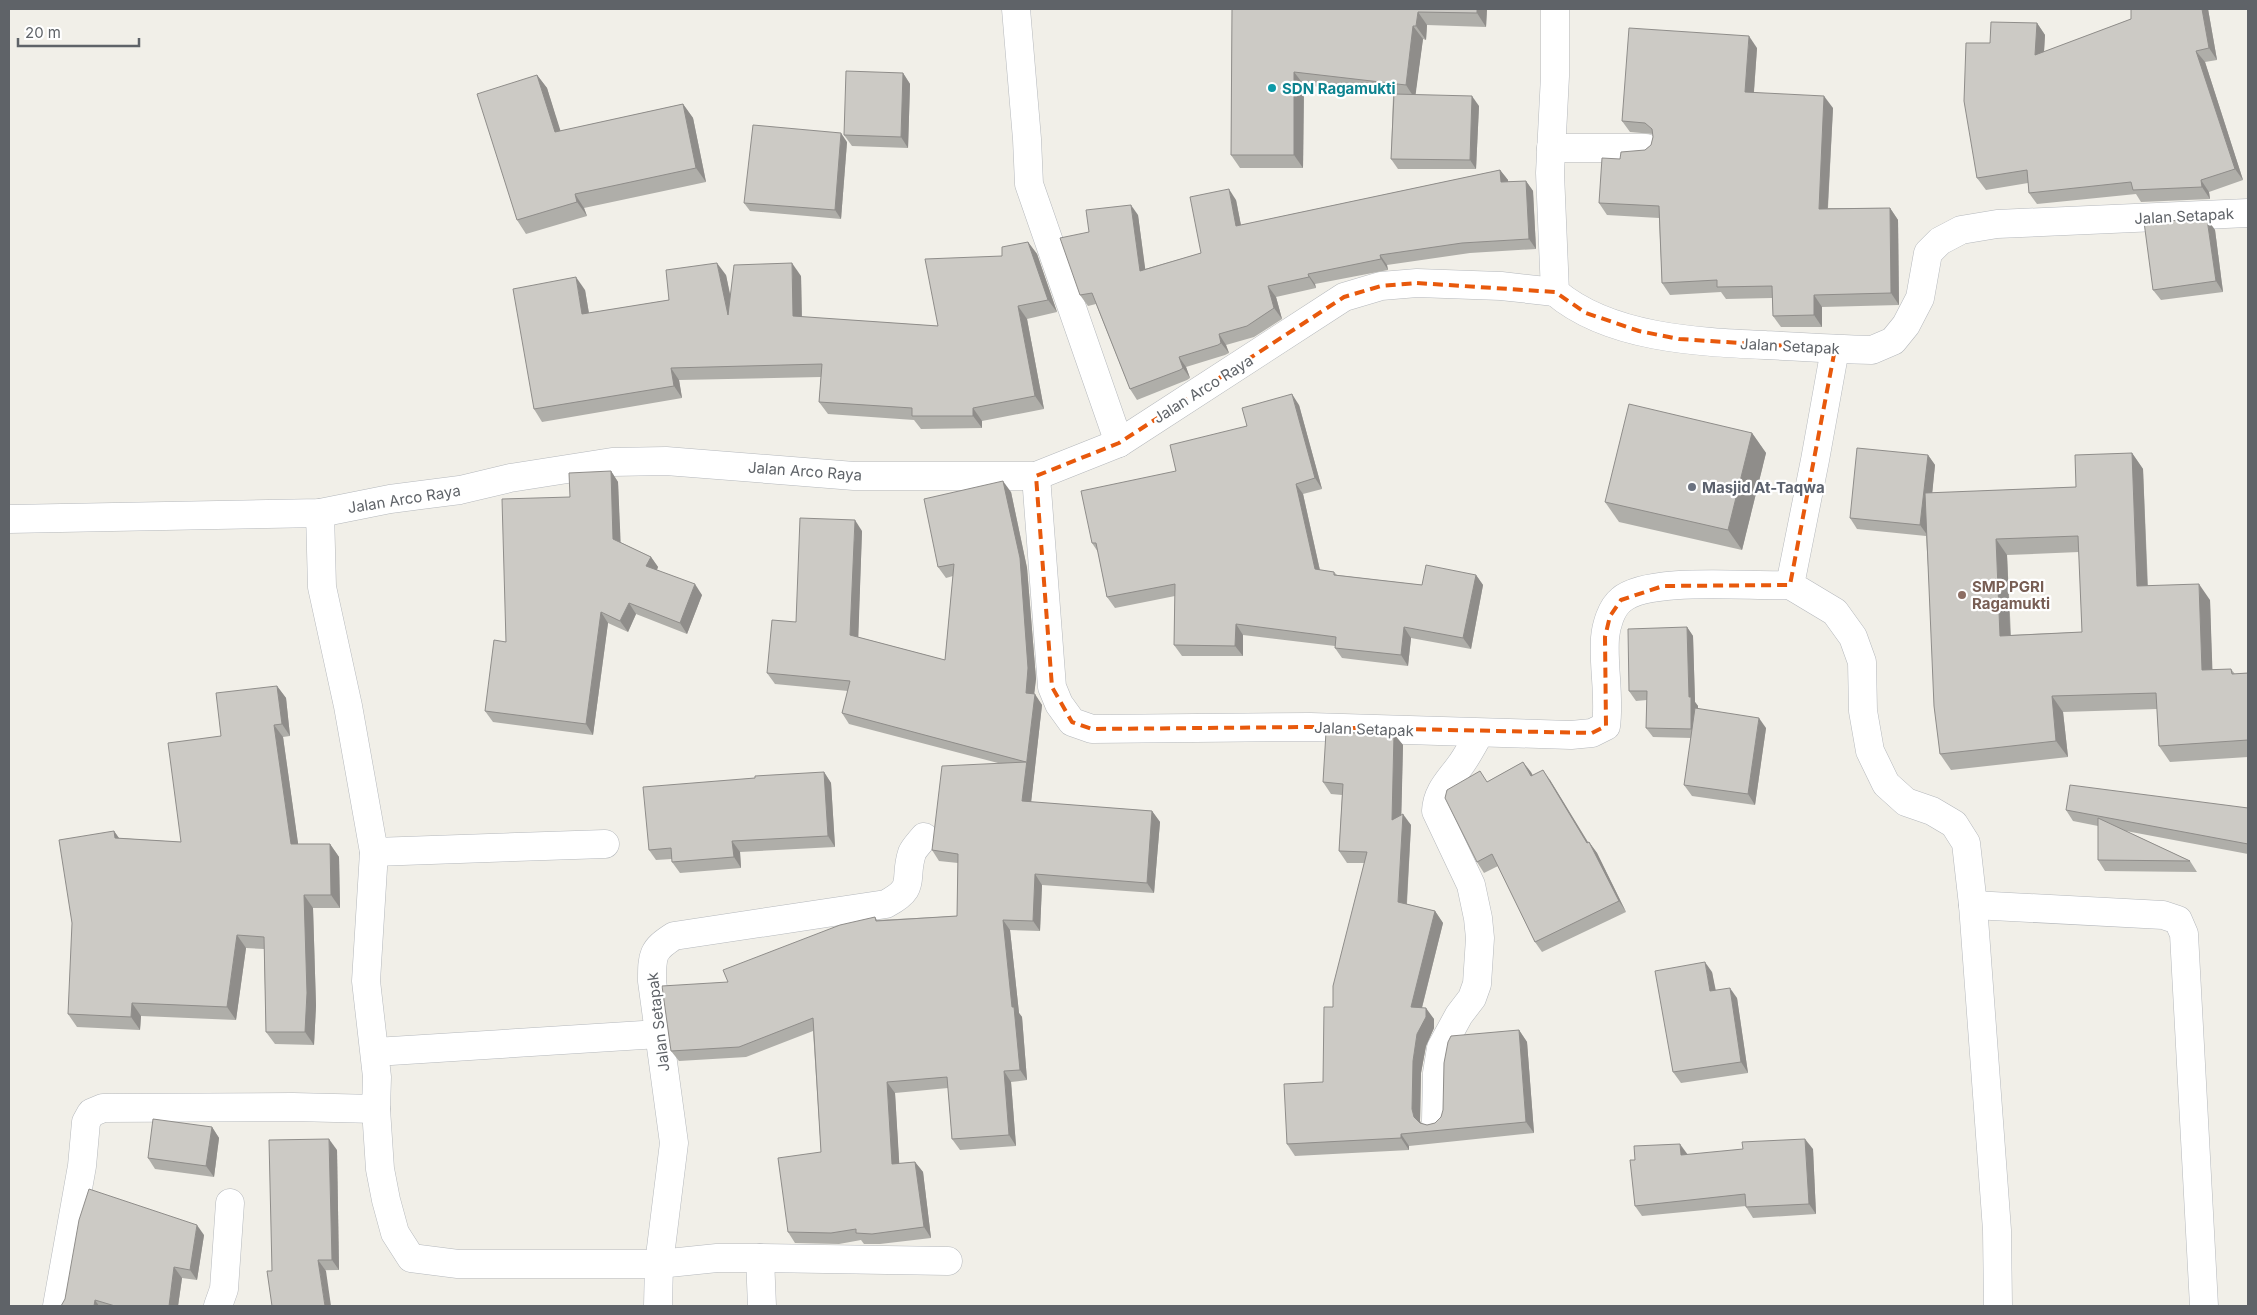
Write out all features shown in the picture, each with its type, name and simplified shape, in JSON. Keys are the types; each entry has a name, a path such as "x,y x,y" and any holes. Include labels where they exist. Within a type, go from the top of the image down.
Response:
{"street":[{"path":"1016,9 1029,184 1119,443"},
{"path":"1555,9 1555,76 1551,148 1555,292"},
{"path":"1551,148 1646,148"},
{"name":"Jalan Setapak","path":"1555,292 1569,304 1586,313 1655,335 1724,344 1872,350 1892,341 1906,325 1920,298 1928,253 1940,241 1961,230 1997,224 2248,213"},
{"name":"Jalan Arco Raya","path":"9,520 320,513 390,498 460,490 510,478 612,462 666,461 854,476 1036,476 1119,443 1344,297 1381,286 1417,283 1501,286 1555,292"},
{"path":"1835,349 1790,584 1835,612 1853,637 1862,662 1863,711 1870,751 1886,784 1906,802 1932,811 1954,824 1966,843 1973,904 1997,1230 1998,1306"},
{"name":"Jalan Setapak","path":"1036,476 1052,687 1059,704 1072,722 1092,730 1310,728 1571,735 1592,733 1606,726 1608,713 1605,637 1610,616 1621,600 1635,593 1663,586 1790,584"},
{"path":"320,513 322,587 348,706 374,852 366,982 375,1052 380,1169 395,1233 412,1258 458,1264 659,1264 717,1258 948,1260"},
{"path":"1436,1121 1437,1072 1441,1048 1459,1014 1472,998 1477,984 1480,938 1471,885 1436,812 1437,798 1447,781 1460,766 1480,733"},
{"name":"Jalan Setapak","path":"658,1306 659,1264 674,1142 652,981 652,962 657,946 674,936 886,904 900,897 906,889 912,852 924,837"},
{"path":"374,852 605,844"},
{"path":"1973,904 2153,914 2178,920 2184,934 2204,1306"},
{"path":"375,1052 659,1034"},
{"path":"57,1306 82,1166 86,1122 91,1113 103,1108 293,1107 376,1109"},
{"path":"218,1306 224,1289 230,1203"},
{"path":"760,1258 762,1306"}],"highlighted area":[{"path":"1417,283 1555,292 1586,313 1639,331 1679,339 1835,349 1790,585 1663,586 1621,600 1610,616 1605,637 1606,726 1592,733 1310,727 1092,729 1072,722 1052,687 1036,476 1119,443 1344,297 1381,286"}],"building":[{"path":"1232,9 1477,9 1477,13 1418,12 1416,26 1413,26 1406,85 1294,72 1294,155 1231,155"},
{"path":"2131,9 2202,9 2209,48 2196,51 2235,169 2201,180 2202,187 2133,190 2131,182 2029,193 2027,170 1977,178 1964,101 1966,43 1990,43 1991,22 2037,23 2035,55 2131,19"},
{"path":"1629,28 1749,36 1745,92 1824,96 1819,209 1890,208 1891,293 1814,295 1814,315 1773,316 1772,286 1717,287 1717,280 1662,283 1659,206 1599,203 1602,158 1620,159 1621,152 1645,150 1651,145 1653,137 1652,129 1645,123 1622,121"},
{"path":"846,71 903,73 901,137 844,135"},
{"path":"537,75 555,132 683,104 696,168 575,194 577,202 517,220 477,94"},
{"path":"1394,94 1472,96 1470,160 1391,159"},
{"path":"753,125 841,133 835,210 744,203"},
{"path":"1500,170 1501,182 1526,181 1529,239 1462,243 1380,255 1381,259 1308,274 1309,277 1268,286 1274,308 1247,326 1219,334 1221,343 1218,345 1179,357 1183,368 1180,370 1130,389 1092,293 1080,295 1060,238 1089,232 1086,210 1131,205 1140,271 1201,253 1190,197 1229,189 1236,226"},
{"path":"2207,219 2216,281 2153,290 2144,222"},
{"path":"1028,242 1048,300 1018,306 1035,396 973,408 973,416 912,416 912,408 819,402 822,364 671,368 674,386 534,409 513,289 576,277 582,314 669,300 666,270 717,263 728,315 734,265 792,263 793,316 938,326 925,259 1002,256 1002,247"},
{"path":"1292,394 1315,478 1296,484 1315,569 1334,572 1334,575 1422,585 1426,565 1476,575 1463,638 1404,627 1401,655 1335,648 1336,637 1236,624 1235,646 1174,645 1175,584 1107,597 1096,543 1092,543 1081,491 1176,471 1170,445 1247,426 1242,408"},
{"name":"Masjid At-Taqwa","path":"1629,404 1752,433 1728,530 1605,502"},
{"path":"1857,448 1928,455 1920,525 1850,518"},
{"path":"2132,453 2137,586 2199,584 2202,670 2231,669 2232,674 2248,673 2248,740 2159,746 2156,693 2052,696 2056,741 1940,754 1934,706 1925,493 2076,487 2075,455","holes":["2078,536 2082,632 2000,636 1996,539"]},
{"path":"611,471 613,539 651,557 646,566 695,584 680,623 629,603 620,621 601,612 586,724 485,711 494,640 506,642 502,499 570,497 569,473"},
{"path":"1003,481 1020,558 1028,668 1026,693 1035,694 1022,801 1152,811 1147,883 1035,874 1033,921 1003,920 1020,1070 1004,1071 1009,1135 952,1139 947,1077 887,1082 892,1164 915,1162 924,1227 872,1234 856,1233 856,1229 831,1233 788,1232 778,1158 821,1152 813,1018 739,1047 671,1051 662,986 728,982 723,970 840,925 875,917 876,921 957,916 958,854 932,850 942,766 1026,762 842,713 850,681 767,673 772,620 796,622 800,518 855,520 850,635 945,660 954,564 938,567 924,499"},
{"path":"1687,627 1691,729 1646,728 1647,691 1629,691 1628,629"},
{"path":"277,686 282,724 274,725 291,844 330,844 331,895 304,895 307,993 305,1032 266,1032 264,937 237,935 227,1007 132,1003 131,1017 68,1014 72,923 59,840 114,831 115,838 181,842 168,743 221,736 216,693"},
{"path":"1695,708 1759,718 1748,794 1684,785"},
{"path":"1326,732 1394,734 1392,820 1403,814 1398,902 1435,911 1411,1007 1426,1008 1426,1017 1417,1034 1413,1061 1412,1109 1414,1117 1420,1123 1427,1125 1435,1123 1441,1117 1443,1110 1444,1063 1451,1036 1519,1030 1526,1122 1401,1134 1401,1138 1287,1144 1284,1084 1323,1082 1324,1007 1333,1007 1333,986 1367,852 1339,851 1343,784 1323,782"},
{"path":"1523,762 1531,776 1543,770 1587,843 1589,842 1619,901 1535,942 1492,854 1477,862 1445,798 1447,790 1480,771 1487,782"},
{"path":"824,772 828,836 732,841 734,857 672,862 671,848 649,850 643,787 755,778 755,776"},
{"path":"2070,785 2248,808 2248,844 2066,810"},
{"path":"2098,818 2190,861 2098,860"},
{"path":"1705,962 1710,991 1730,988 1741,1062 1673,1072 1655,971"},
{"path":"153,1119 212,1127 206,1166 148,1158"},
{"path":"329,1139 332,1260 318,1260 325,1306 272,1306 267,1271 272,1271 269,1140"},
{"path":"1805,1139 1809,1204 1746,1207 1745,1194 1635,1206 1630,1160 1635,1160 1634,1146 1680,1144 1681,1155 1743,1149 1742,1142"},
{"path":"89,1189 197,1225 190,1270 174,1267 169,1306 115,1306 95,1300 94,1306 61,1306 65,1299 79,1220"}],"place":[{"name":"SDN Ragamukti","path":"1272,88"},
{"name":"Masjid At-Taqwa","path":"1692,487"},
{"name":"SMP PGRI Ragamukti","path":"1962,595"}]}
